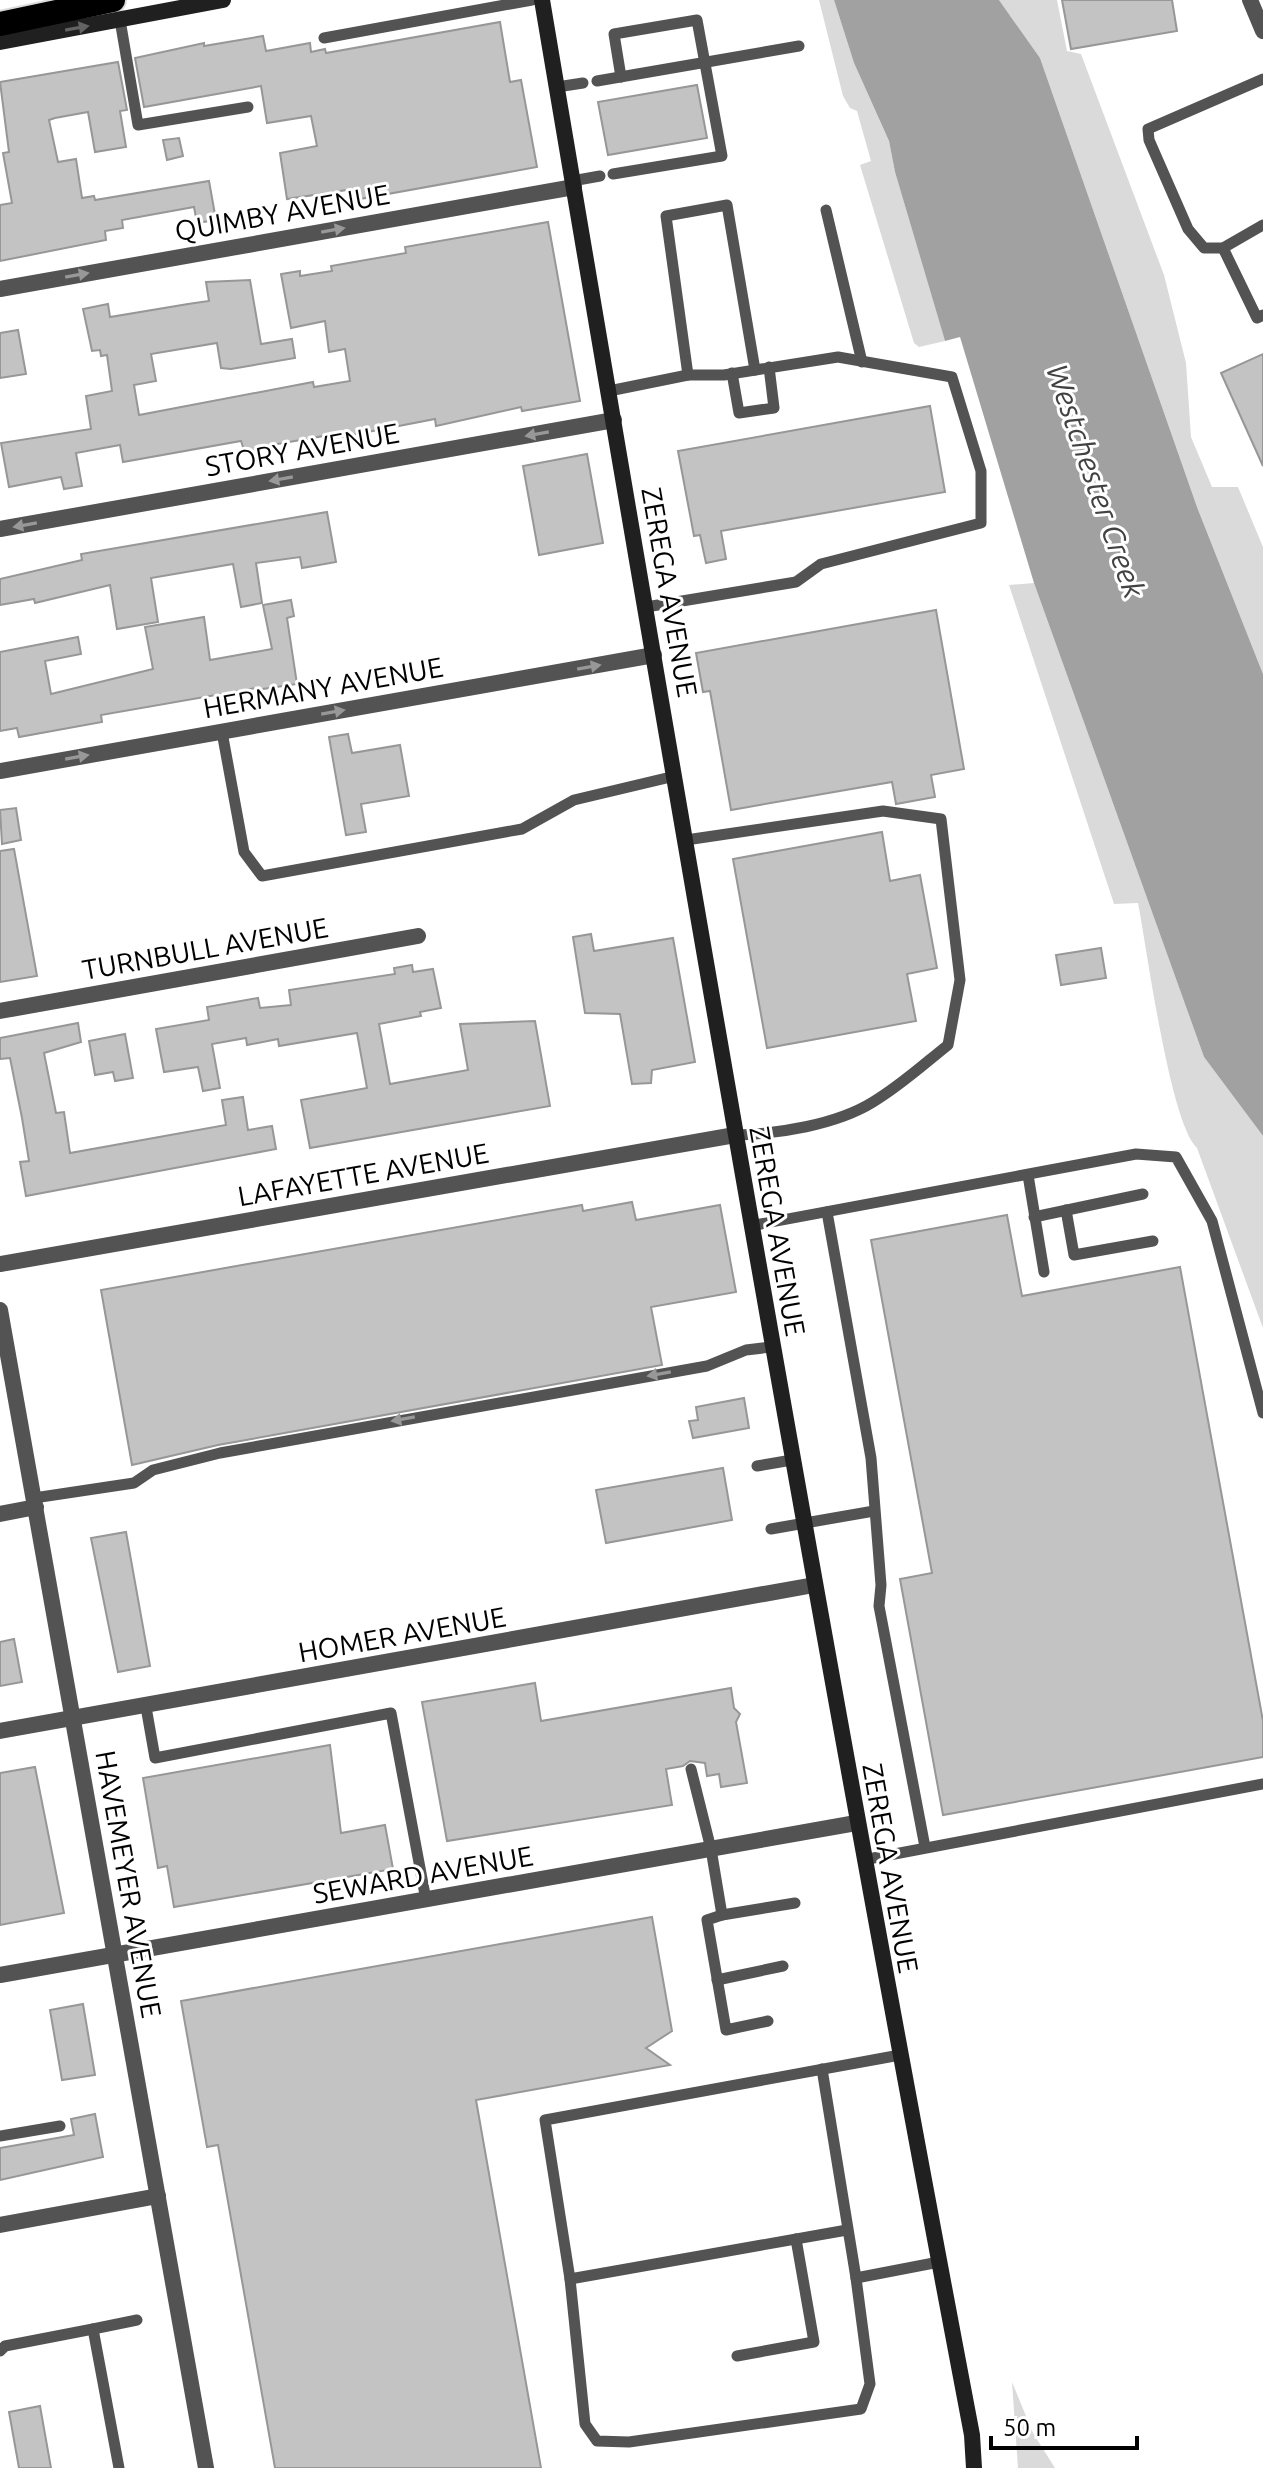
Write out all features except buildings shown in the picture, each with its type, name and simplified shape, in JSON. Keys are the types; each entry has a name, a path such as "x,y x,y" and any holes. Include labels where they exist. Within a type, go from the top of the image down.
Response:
{"highway":[{"path":"0,24 116,10"}],"main road":[{"path":"0,42 116,10 223,0"},
{"name":"ZEREGA AVENUE","path":"542,0 771,1347 856,1823 972,2435 974,2468"}],"street":[{"path":"1250,0 1263,31"},
{"name":"QUIMBY AVENUE","path":"0,289 573,184"},
{"name":"STORY AVENUE","path":"0,529 614,420"},
{"name":"HERMANY AVENUE","path":"0,771 654,655"},
{"name":"TURNBULL AVENUE","path":"0,1011 418,936"},
{"name":"LAFAYETTE AVENUE","path":"0,1264 735,1135"},
{"name":"HAVEMEYER AVENUE","path":"0,1310 206,2468"},
{"path":"0,1514 35,1503"},
{"name":"HOMER AVENUE","path":"0,1731 814,1585"},
{"name":"SEWARD AVENUE","path":"0,1975 856,1823"},
{"path":"0,2225 158,2196"}],"lane":[{"path":"324,38 532,0"},
{"path":"116,10 138,125 248,107"},
{"path":"613,174 722,156 697,20 614,34 621,77"},
{"path":"597,81 799,46"},
{"path":"1263,79 1148,129 1149,140 1188,229 1204,248 1223,248 1263,225"},
{"path":"557,87 583,83"},
{"path":"573,184 600,176"},
{"path":"688,375 666,216 727,205 755,370"},
{"path":"826,210 862,362"},
{"path":"1223,248 1257,318 1263,315"},
{"path":"609,391 688,375 732,373 838,357 952,377 981,471 981,523 821,564 796,582 646,607"},
{"path":"732,373 739,413 774,408 769,367"},
{"path":"222,732 244,852 262,876 522,829 574,800 675,776"},
{"path":"686,840 883,811 941,819 960,980 948,1045 872,1104 789,1131 735,1135"},
{"path":"750,1226 1136,1154 1176,1157 1212,1221 1263,1413"},
{"path":"1028,1175 1044,1272"},
{"path":"1034,1217 1143,1194"},
{"path":"1066,1210 1074,1255 1153,1241"},
{"path":"827,1212 871,1458 881,1585 879,1606 925,1847"},
{"path":"35,1503 134,1483 153,1470 220,1453 707,1366 734,1354 771,1347"},
{"path":"757,1466 792,1460"},
{"path":"771,1529 874,1511"},
{"path":"146,1707 155,1758 391,1713 426,1900"},
{"path":"691,1769 711,1849 722,1915"},
{"path":"863,1860 1263,1784"},
{"path":"768,2021 726,2030 707,1920 795,1903"},
{"path":"717,1980 783,1966"},
{"path":"822,2069 870,2384 861,2409 613,2444 594,2438 585,2424 570,2279 545,2120 822,2069 900,2055"},
{"path":"0,2136 60,2126"},
{"path":"570,2279 847,2230"},
{"path":"737,2356 814,2342 796,2239"},
{"path":"856,2278 939,2262"},
{"path":"0,2351 5,2346 137,2320"},
{"path":"93,2329 119,2468"}],"shaded area":[{"path":"819,0 834,0 854,63 889,141 895,172 945,341 919,347 914,343 860,165 871,161 857,111 850,108 843,96"},
{"path":"999,0 1057,0 1067,51 1081,54 1164,275 1186,363 1191,437 1212,487 1238,487 1263,547 1263,674 1197,507 1040,58"},
{"path":"1034,583 1204,1057 1263,1136 1263,1328 1197,1148 1187,1132 1178,1106 1161,1033 1138,903 1114,904 1009,585"},
{"path":"1012,2382 1033,2433 1055,2468 1018,2468"}],"water":[{"name":"Westchester Creek","path":"834,0 999,0 1040,58 1197,507 1263,674 1263,1136 1204,1057 1034,583 960,337 945,341 895,172 889,141 854,63"}]}
